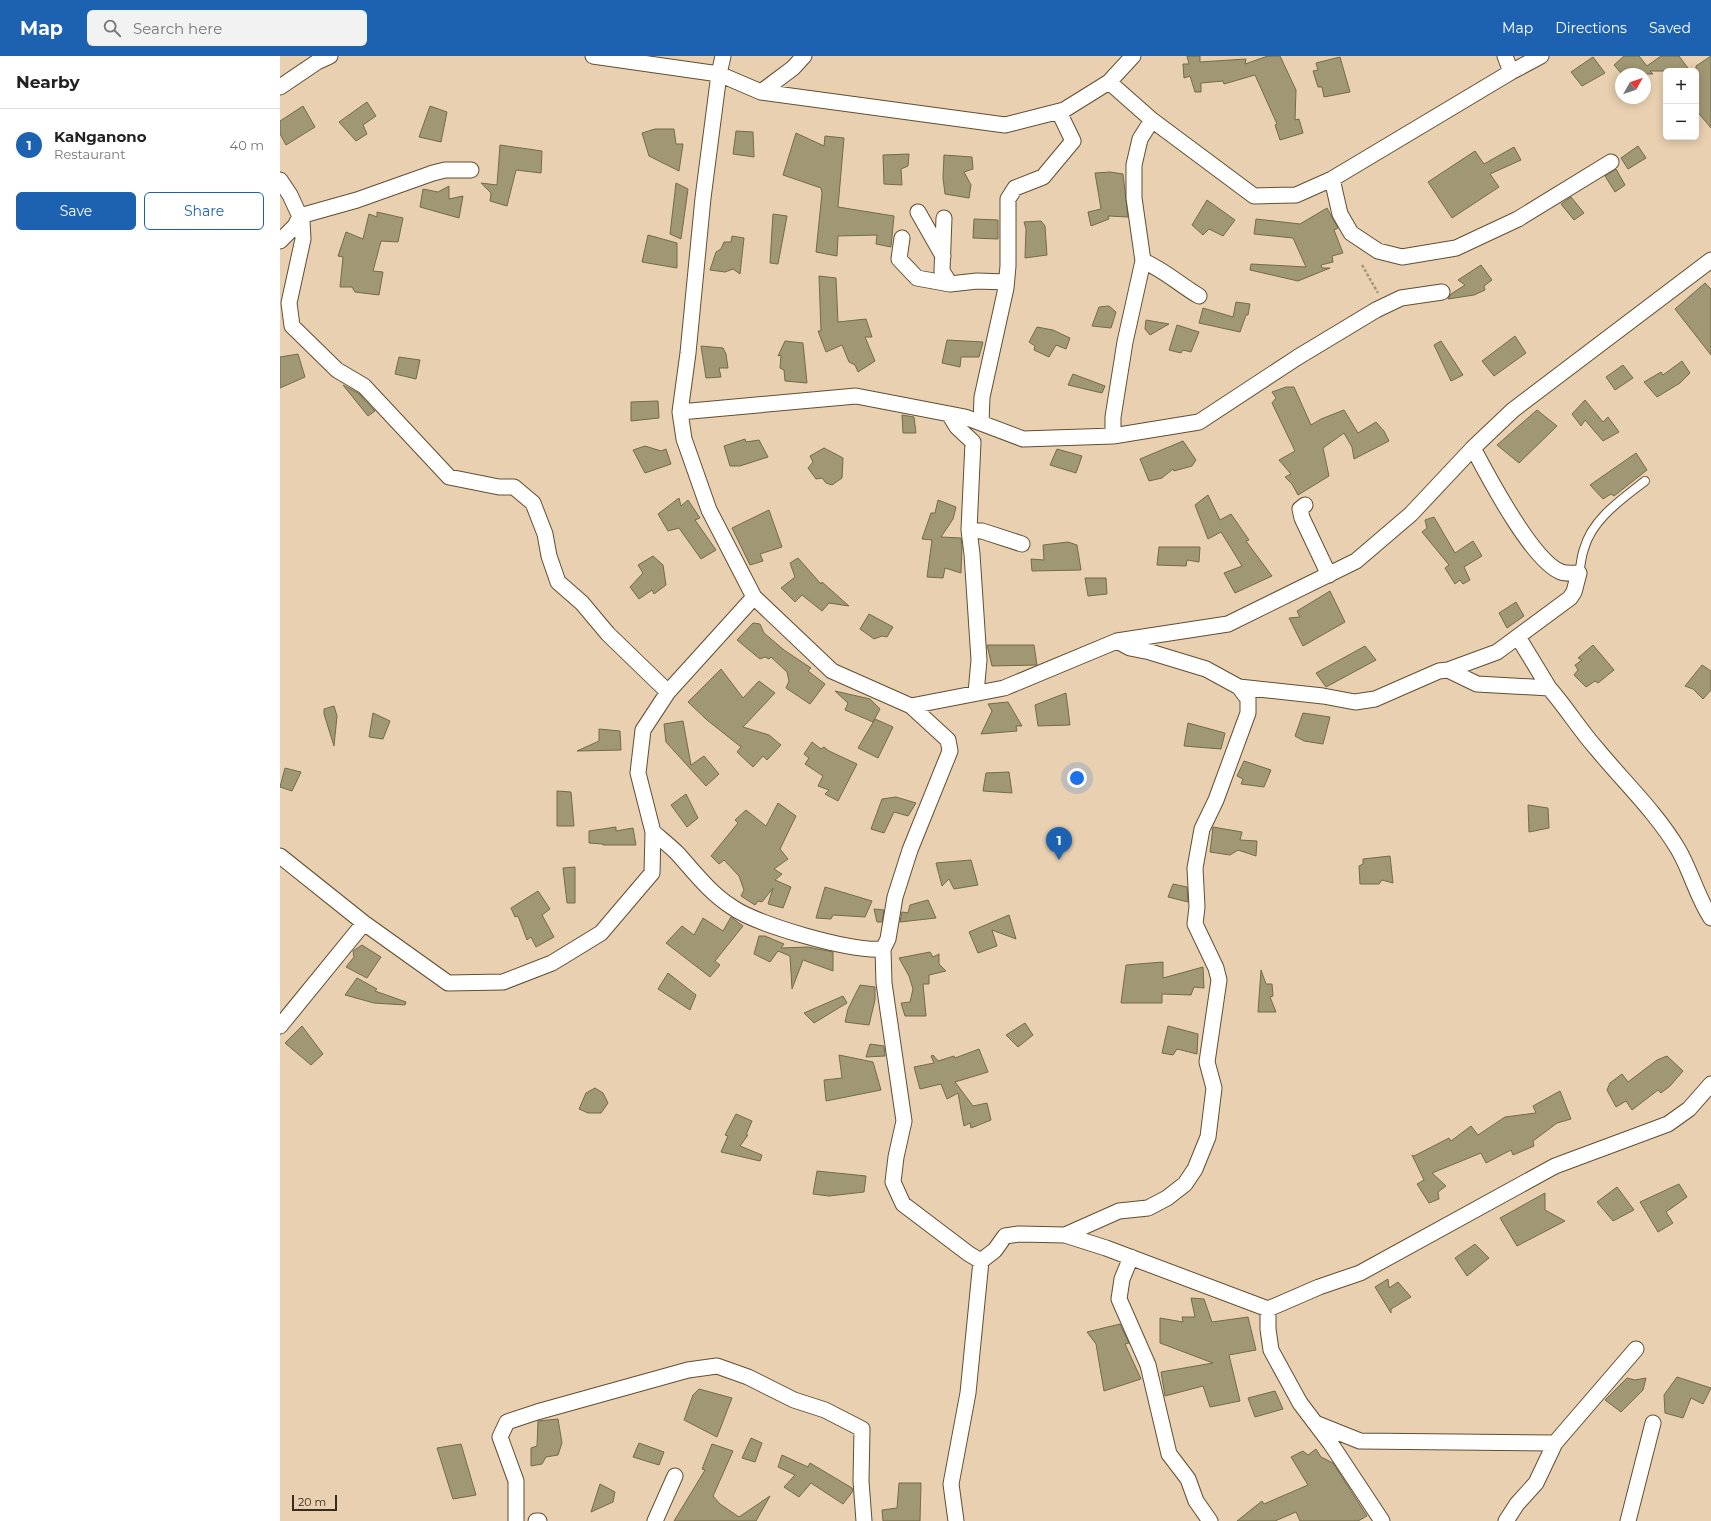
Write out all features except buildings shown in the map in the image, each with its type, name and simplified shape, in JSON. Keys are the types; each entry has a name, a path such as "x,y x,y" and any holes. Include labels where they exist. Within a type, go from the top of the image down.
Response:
{"street":[{"path":"280,87 317,62 330,56"},
{"path":"593,56 719,74 761,92 1005,125 1064,110 1109,82 1133,56"},
{"path":"723,56 719,74 703,198 688,353 680,412 684,440 709,510 754,597 832,671 911,706 948,740 950,751 910,850 895,897 888,940 883,949 884,982 904,1122 896,1157 893,1182 903,1204 969,1254 982,1261"},
{"path":"761,92 793,68 804,56"},
{"path":"1505,56 1511,72"},
{"path":"1109,82 1152,120 1254,196 1296,195 1332,179 1511,72 1541,56"},
{"path":"981,423 982,397 1006,282 1008,199 1015,188 1044,177 1073,141 1059,112"},
{"path":"1113,436 1113,416 1142,262 1134,198 1134,165 1140,139 1152,120"},
{"path":"1332,179 1340,214 1351,233 1378,251 1402,257 1456,248 1518,219 1611,162"},
{"path":"280,241 295,226 300,216 357,200 433,173 445,170 471,170"},
{"path":"280,180 290,195 300,216 303,239 289,303 292,326 337,370 364,386 449,477 499,487 514,487 533,503 545,534 548,556 558,582 582,603 608,634 668,692"},
{"path":"918,212 943,257"},
{"path":"944,218 942,271 950,284"},
{"path":"902,238 899,259 916,278 950,284 977,281 1006,282"},
{"path":"911,706 1004,688 1117,641 1228,624 1356,561 1411,514 1473,448 1513,410 1711,260"},
{"path":"1142,262 1153,265 1181,286 1199,296"},
{"path":"680,412 856,396 965,417 1023,439 1113,436 1199,422 1298,357 1400,298 1442,292"},
{"path":"949,414 956,427 973,442 969,530 979,660 976,693"},
{"path":"1117,641 1130,648 1150,652 1206,670 1239,687 1323,696 1355,702 1375,699 1439,671 1448,670 1497,652 1570,598 1574,592 1579,573 1561,572 1547,564 1515,520 1473,448"},
{"path":"1305,505 1300,509 1302,518 1329,575"},
{"path":"969,530 982,531 1022,544"},
{"path":"280,856 364,923 448,983 503,982 552,963 601,933 652,873 653,832 638,773 643,730 668,692 754,597"},
{"path":"1518,637 1549,688 1594,746 1657,820 1678,849 1695,882 1704,907 1711,918"},
{"path":"1448,670 1477,684 1549,688"},
{"path":"1065,1235 1119,1211 1148,1208 1167,1198 1185,1184 1195,1169 1208,1137 1214,1088 1207,1062 1219,980 1216,968 1195,924 1197,907 1195,868 1202,829 1216,800 1248,713 1248,699 1239,687"},
{"path":"653,832 676,853 703,884 732,908 765,923 833,943 869,950 883,949"},
{"path":"280,1026 364,923"},
{"path":"956,1521 951,1484 968,1394 982,1261 995,1250 1005,1236 1019,1234 1065,1235 1131,1257 1268,1309 1319,1287 1360,1273 1555,1166 1668,1124 1689,1109 1711,1084"},
{"path":"1131,1257 1122,1279 1119,1299 1148,1365 1169,1454 1188,1479 1196,1502 1210,1521"},
{"path":"1268,1309 1268,1329 1271,1350 1300,1403 1382,1521"},
{"path":"1506,1521 1517,1504 1536,1483 1555,1443 1636,1349"},
{"path":"516,1521 516,1481 500,1437 507,1422 537,1412 688,1370 717,1366 748,1377 794,1400 825,1410 862,1429 864,1521"},
{"path":"1315,1423 1360,1441 1555,1443"},
{"path":"1628,1521 1653,1423"},
{"path":"655,1521 675,1476"}],"lane":[{"path":"1579,573 1584,548 1596,524 1618,502 1645,481"}],"path":[{"path":"1362,265 1386,306"}],"place":[{"name":"KaNganono","path":"1059,860"}]}
